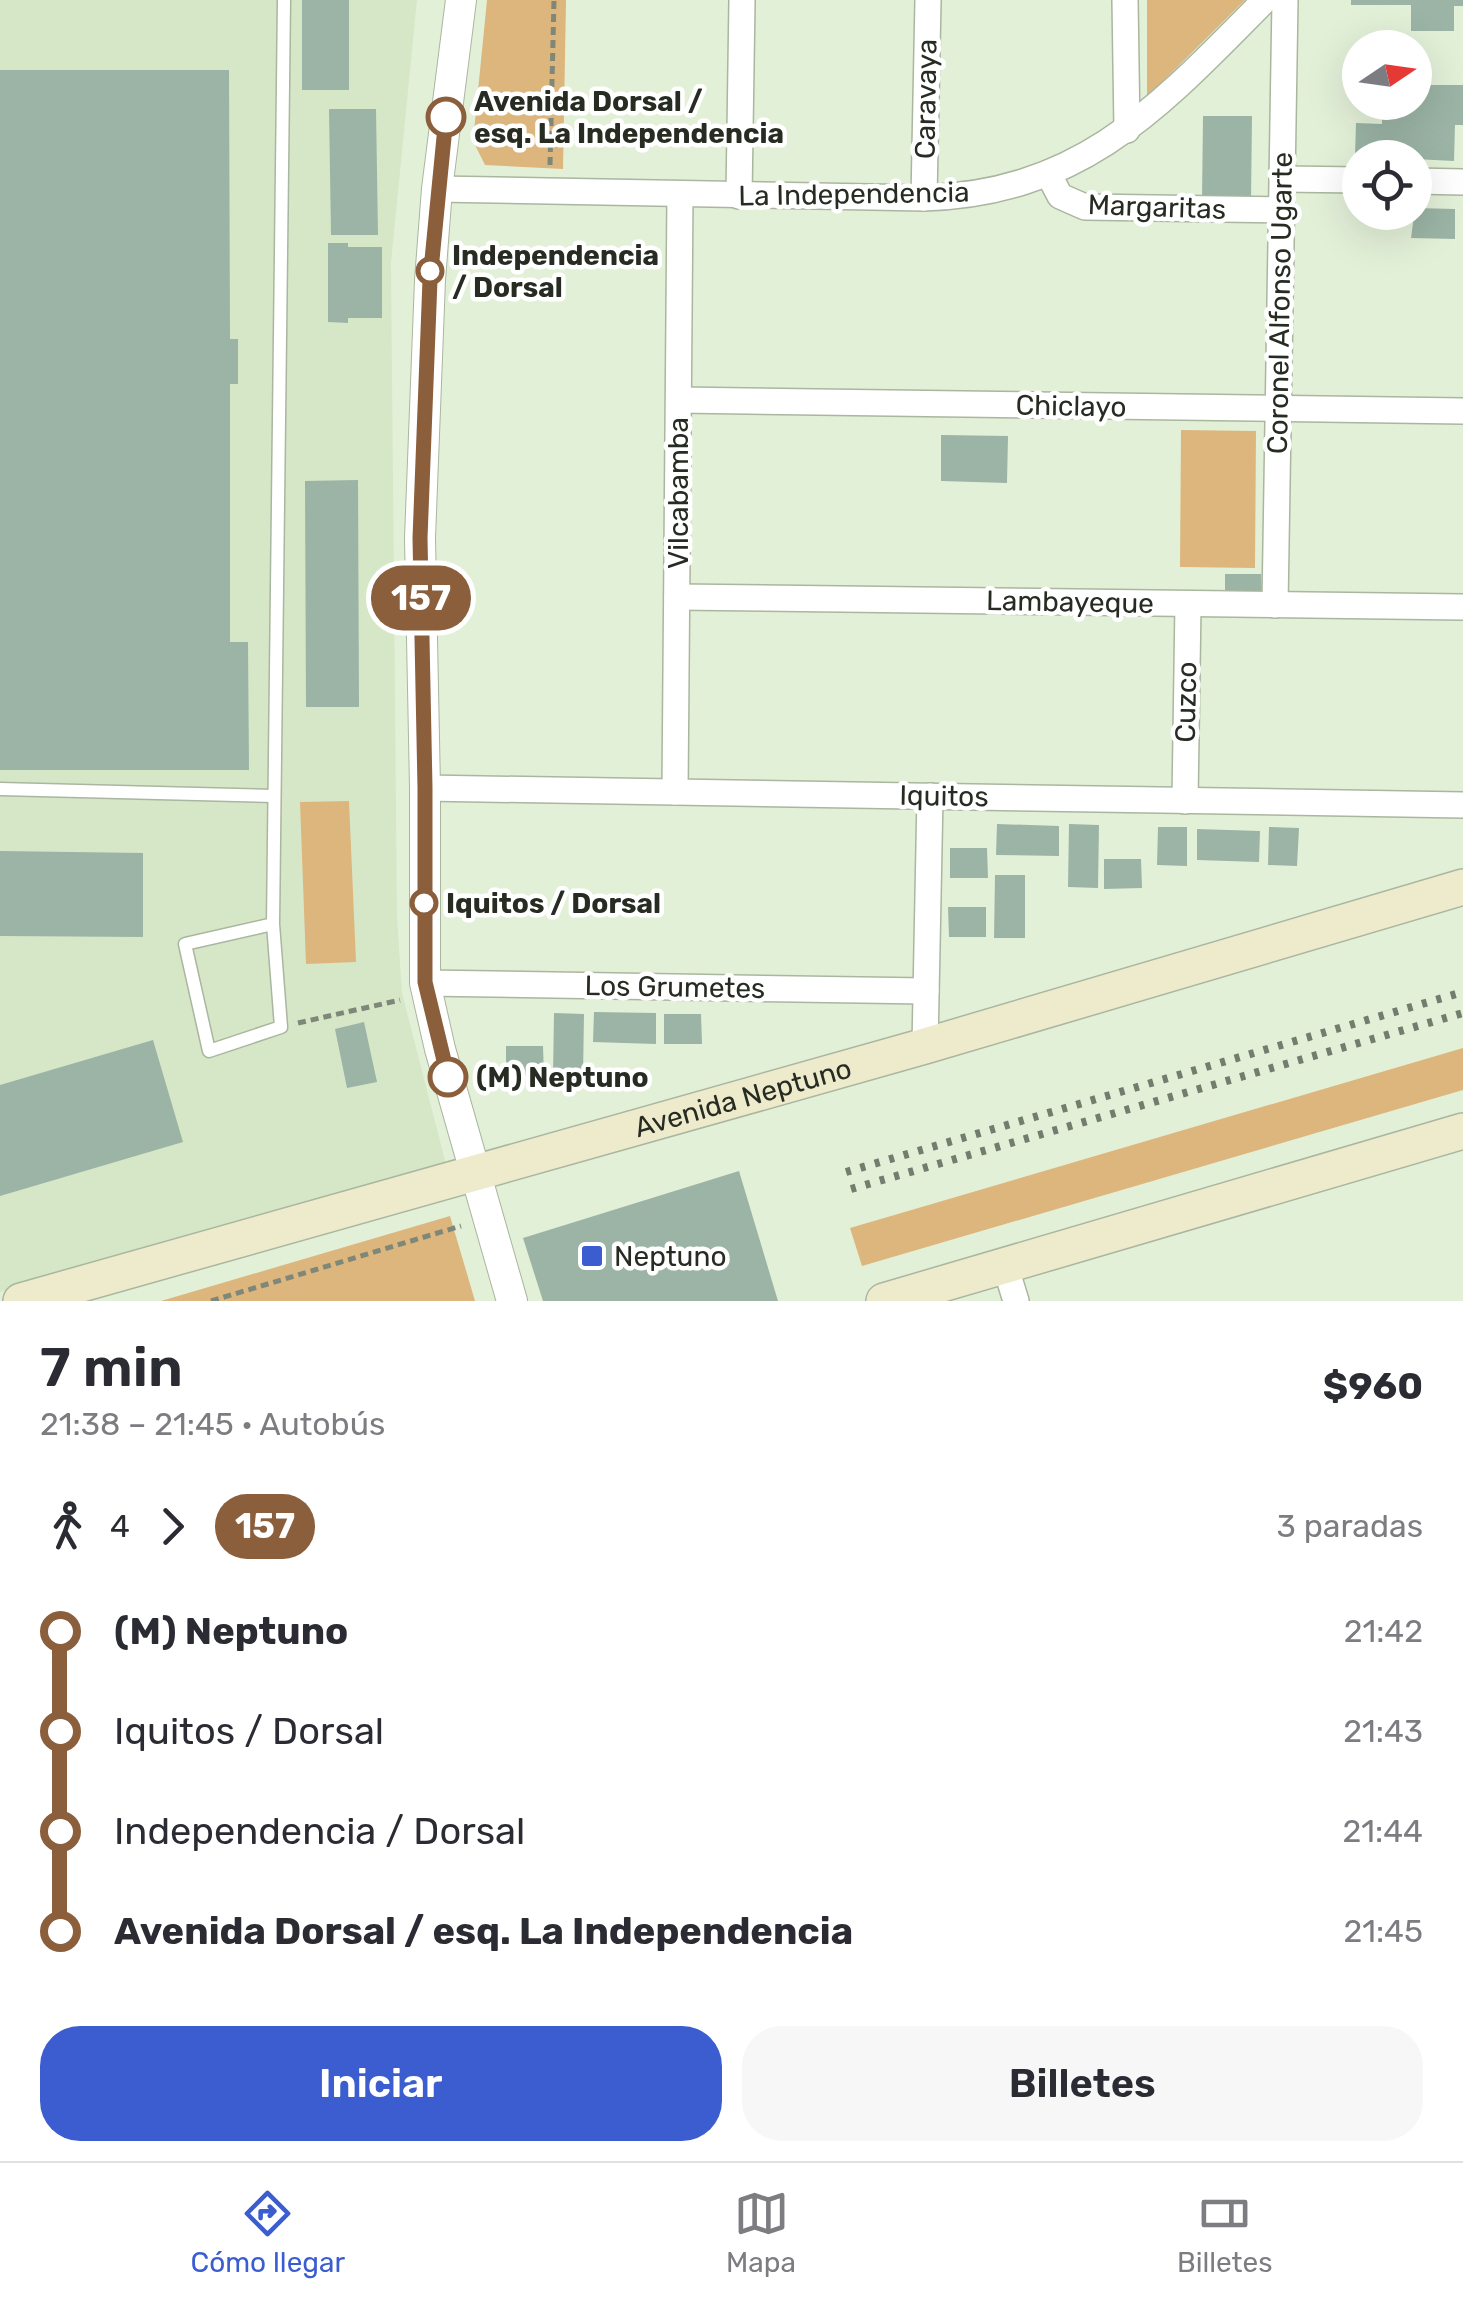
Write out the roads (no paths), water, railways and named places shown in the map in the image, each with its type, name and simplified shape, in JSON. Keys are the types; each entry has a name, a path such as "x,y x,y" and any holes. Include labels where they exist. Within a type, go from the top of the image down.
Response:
{"main road":[{"name":"Avenida Neptuno","path":"21,1301 925,1046 1463,888"},
{"path":"884,1301 1463,1130"}],"street":[{"path":"461,0 437,189 430,280 420,538 425,989 512,1301"},
{"path":"739,196 742,0"},
{"name":"Caravaya","path":"924,198 928,0"},
{"path":"1125,0 1128,130"},
{"name":"La Independencia","path":"437,189 924,198 981,194 1048,173 1128,130 1190,78 1264,0"},
{"name":"Coronel Alfonso Ugarte","path":"1275,605 1286,0"},
{"name":"Margaritas","path":"1048,173 1060,196 1085,207 1282,210"},
{"path":"1282,179 1342,180"},
{"path":"1432,181 1463,182"},
{"name":"Vilcabamba","path":"676,792 680,195"},
{"name":"Chiclayo","path":"678,400 1463,411"},
{"name":"Lambayeque","path":"677,598 1463,607"},
{"name":"Cuzco","path":"1185,801 1188,604"},
{"name":"Iquitos","path":"425,788 1463,805"},
{"path":"925,1046 930,796"},
{"name":"Los Grumetes","path":"425,989 926,991"},
{"path":"1005,1266 1016,1301"}],"lane":[{"path":"273,924 186,944 209,1051 281,1026 273,924 284,0"},
{"path":"0,789 274,796"}],"railway":[{"path":"846,1172 1463,992"},
{"path":"851,1189 1463,1013"}],"place":[{"name":"Avenida Dorsal / esq. La Independencia","path":"446,117"},
{"name":"Independencia / Dorsal","path":"430,271"},
{"name":"Iquitos / Dorsal","path":"424,903"},
{"name":"(M) Neptuno","path":"448,1077"},
{"name":"Neptuno","path":"592,1256"}]}
